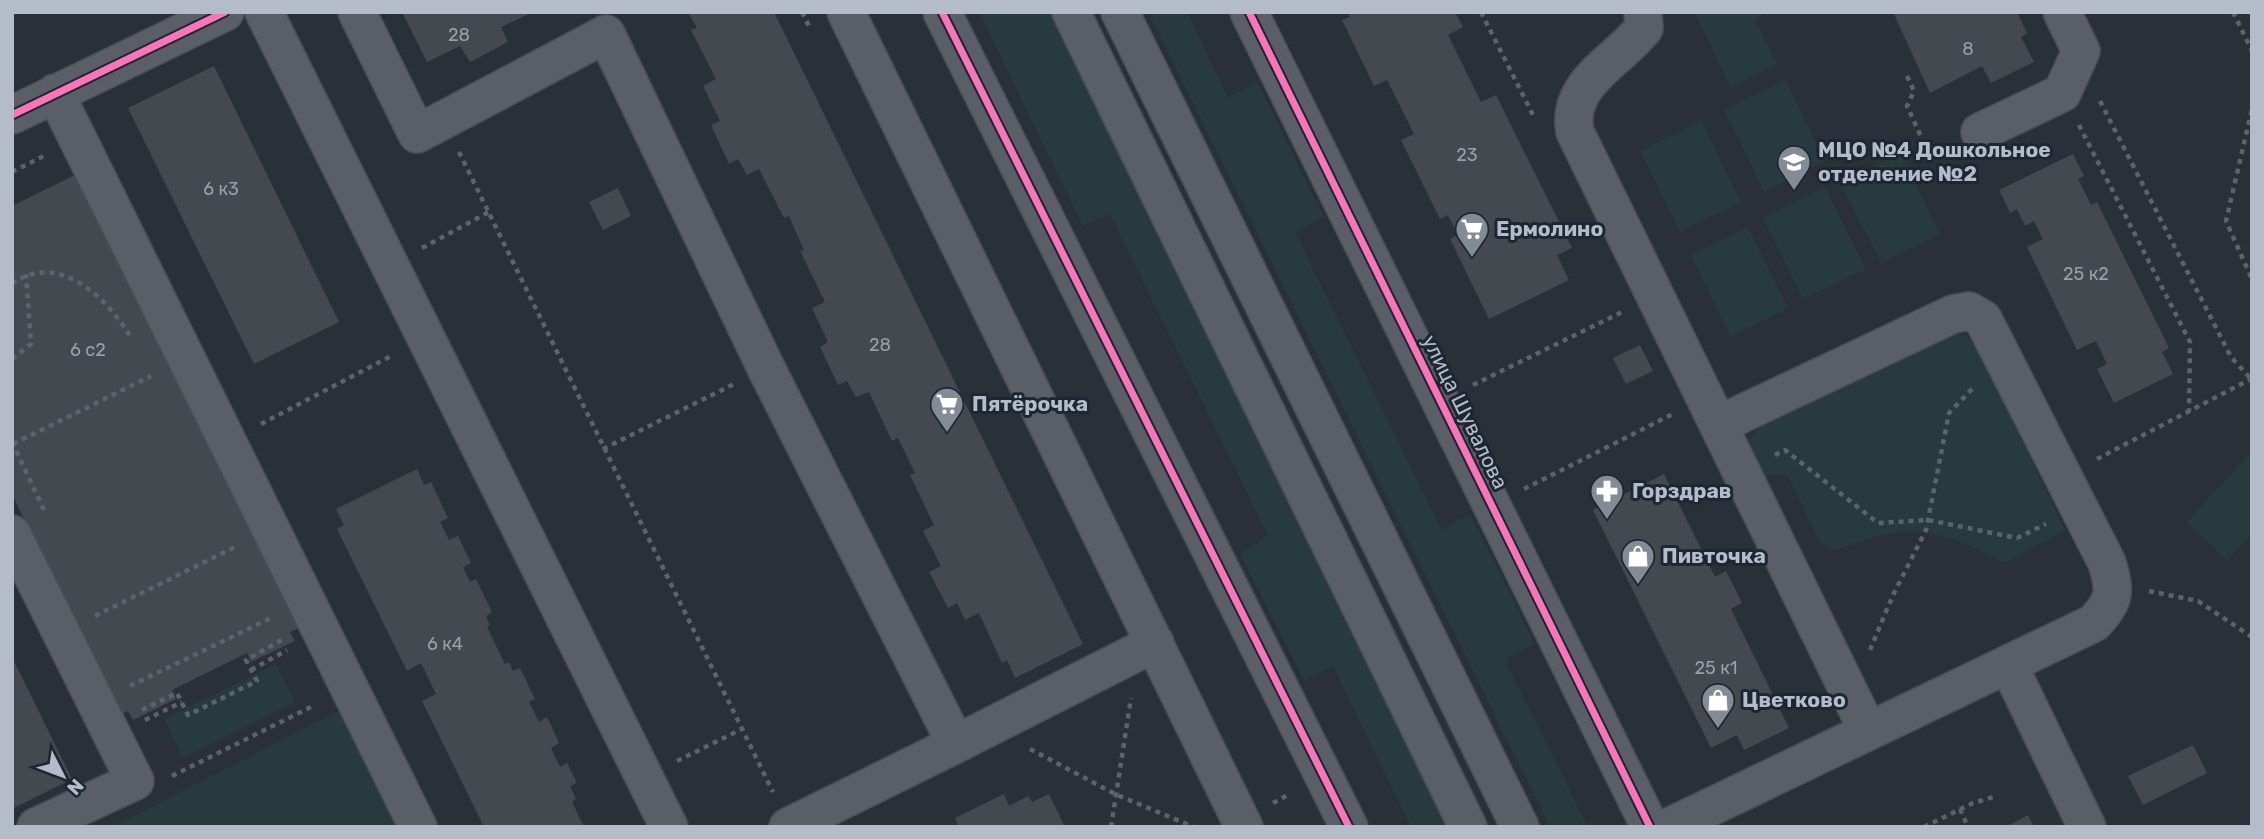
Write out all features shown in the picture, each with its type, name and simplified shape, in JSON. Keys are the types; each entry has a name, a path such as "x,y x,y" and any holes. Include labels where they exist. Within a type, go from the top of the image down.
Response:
{"street":[{"path":"12,115 225,12"},
{"path":"264,12 669,827"},
{"path":"357,12 417,134 606,34 766,368 956,744"},
{"path":"846,12 1244,827"},
{"path":"942,12 1349,827"},
{"path":"1071,12 1468,827"},
{"path":"1120,12 1520,827"},
{"name":"улица Шувалова","path":"1249,12 1650,827"},
{"path":"1643,12 1644,28 1588,82 1571,116 1575,132 1868,731"},
{"path":"1980,132 2079,93 2081,51 2062,12"},
{"path":"55,93 418,827"},
{"path":"1669,827 2094,623 2110,606 2114,587 2107,563 1983,320 1969,311 1953,314 1720,424"},
{"path":"12,534 135,781 36,827"},
{"path":"789,826 1155,643"},
{"path":"2008,664 2087,827"}],"path":[{"path":"1481,12 1540,128"},
{"path":"2233,12 2252,51"},
{"path":"1907,76 1914,91 1907,106 1924,144"},
{"path":"2079,93 2231,357 2251,379 2095,459"},
{"path":"2079,93 2190,342 2189,411"},
{"path":"2251,277 2226,221 2252,109"},
{"path":"466,166 789,826"},
{"path":"390,264 489,212"},
{"path":"12,284 26,274 43,271 71,279 96,292 113,310 134,345"},
{"path":"12,359 31,344 26,274"},
{"path":"1463,390 1632,307"},
{"path":"259,425 403,350"},
{"path":"145,366 157,389"},
{"path":"603,449 766,368"},
{"path":"48,518 13,443 151,376"},
{"path":"1869,653 1892,595 1926,530 1949,413 1984,379"},
{"path":"1513,494 1683,409"},
{"path":"1742,470 1786,450 1878,523 1928,520 2017,538 2078,507"},
{"path":"229,534 241,558"},
{"path":"94,617 235,547"},
{"path":"2114,587 2197,601 2252,637"},
{"path":"88,605 100,629"},
{"path":"122,675 128,687 247,630 271,618 265,606"},
{"path":"135,714 177,693 188,715 257,681 246,660 286,638"},
{"path":"1111,827 1132,692"},
{"path":"161,781 327,699"},
{"path":"1026,747 1117,795 1194,827"},
{"path":"1924,827 1960,809 1997,796"},
{"path":"1960,809 1968,827"}],"green space":[{"path":"979,12 1052,12 1447,827 1411,827 1333,666 1304,680 1240,554 1268,536 1110,214 1083,226"},
{"path":"1148,12 1187,12 1228,97 1258,83 1324,217 1295,232 1441,529 1471,515 1535,644 1505,659 1588,827 1550,827"},
{"path":"1694,12 1760,12 1762,16 1755,20 1777,64 1731,87"},
{"path":"1785,80 1825,161 1764,192 1724,110"},
{"path":"1701,121 1741,202 1680,232 1640,151"},
{"path":"1901,153 1940,234 1881,263 1840,182"},
{"path":"1825,187 1866,269 1803,299 1763,218"},
{"path":"1748,227 1788,308 1731,337 1691,255"},
{"path":"1949,332 1965,335 1975,344 2065,530 2005,563 1959,541 1922,532 1884,535 1836,550 1820,543 1788,476 1775,474 1760,478 1751,459 1749,440 1762,424"},
{"path":"2248,455 2252,458 2252,533 2227,560 2186,523"},
{"path":"276,664 295,702 183,758 164,719"},
{"path":"344,708 402,827 113,827"}],"building":[{"path":"402,12 533,12 501,27 508,42 470,62 460,46 427,62"},
{"path":"688,12 774,12 1083,644 1015,678 1007,660 1002,663 979,613 965,620 957,603 948,608 929,572 941,566 923,531 934,525 910,475 915,473 898,438 892,441 869,392 856,397 847,381 838,385 820,347 828,342 812,308 825,302 800,251 804,250 789,216 784,218 759,169 747,175 738,159 729,164 711,125 720,121 703,86 716,79 691,30 697,28"},
{"path":"1348,12 1455,12 1463,27 1448,35 1481,102 1496,95 1572,248 1557,255 1569,280 1489,319 1450,239 1458,235 1448,215 1440,219 1401,140 1414,134 1387,80 1374,86 1342,20 1350,17"},
{"path":"1893,12 2017,12 2027,33 2021,37 2034,62 1991,83 1982,66 1930,93"},
{"path":"214,66 339,322 254,364 128,108"},
{"path":"2073,154 2084,176 2078,179 2091,205 2097,202 2169,348 2162,352 2173,374 2114,403 2097,369 2107,364 2096,341 2077,350 2027,247 2043,239 2034,221 2025,226 2017,209 2010,213 1999,190"},
{"path":"77,174 299,628 290,632 295,641 251,662 247,653 172,690 176,699 133,720 128,711 120,715 12,494 12,206"},
{"path":"618,188 631,216 603,230 589,202"},
{"path":"1640,345 1653,371 1626,384 1613,358"},
{"path":"417,469 424,485 431,482 448,518 440,522 449,540 458,536 471,563 463,567 470,582 476,579 492,612 486,616 490,625 487,627 505,664 509,662 513,671 520,668 535,699 529,702 539,722 547,717 559,743 551,748 560,767 567,763 577,783 570,786 576,799 572,802 584,827 484,827 422,701 436,694 421,663 407,671 337,529 344,525 336,509"},
{"path":"1664,474 1715,577 1726,571 1742,603 1731,609 1789,728 1744,750 1737,735 1711,748 1593,510"},
{"path":"12,657 72,779 12,809"},
{"path":"2193,745 2207,773 2143,805 2128,776"},
{"path":"1004,794 1009,806 1028,796 1032,802 1049,794 1065,827 959,827 955,818"},
{"path":"2028,815 2034,827 2004,827 2011,824"}],"cycle path":[{"path":"12,115 225,12"},
{"path":"942,12 1349,827"},
{"path":"1249,12 1650,827"}],"place":[{"name":"МЦО №4 Дошкольное отделение №2","path":"1794,192"},
{"name":"Ермолино","path":"1472,259"},
{"name":"Пятёрочка","path":"947,434"},
{"name":"Горздрав","path":"1607,521"},
{"name":"Пивточка","path":"1638,586"},
{"name":"Цветково","path":"1718,730"}]}
